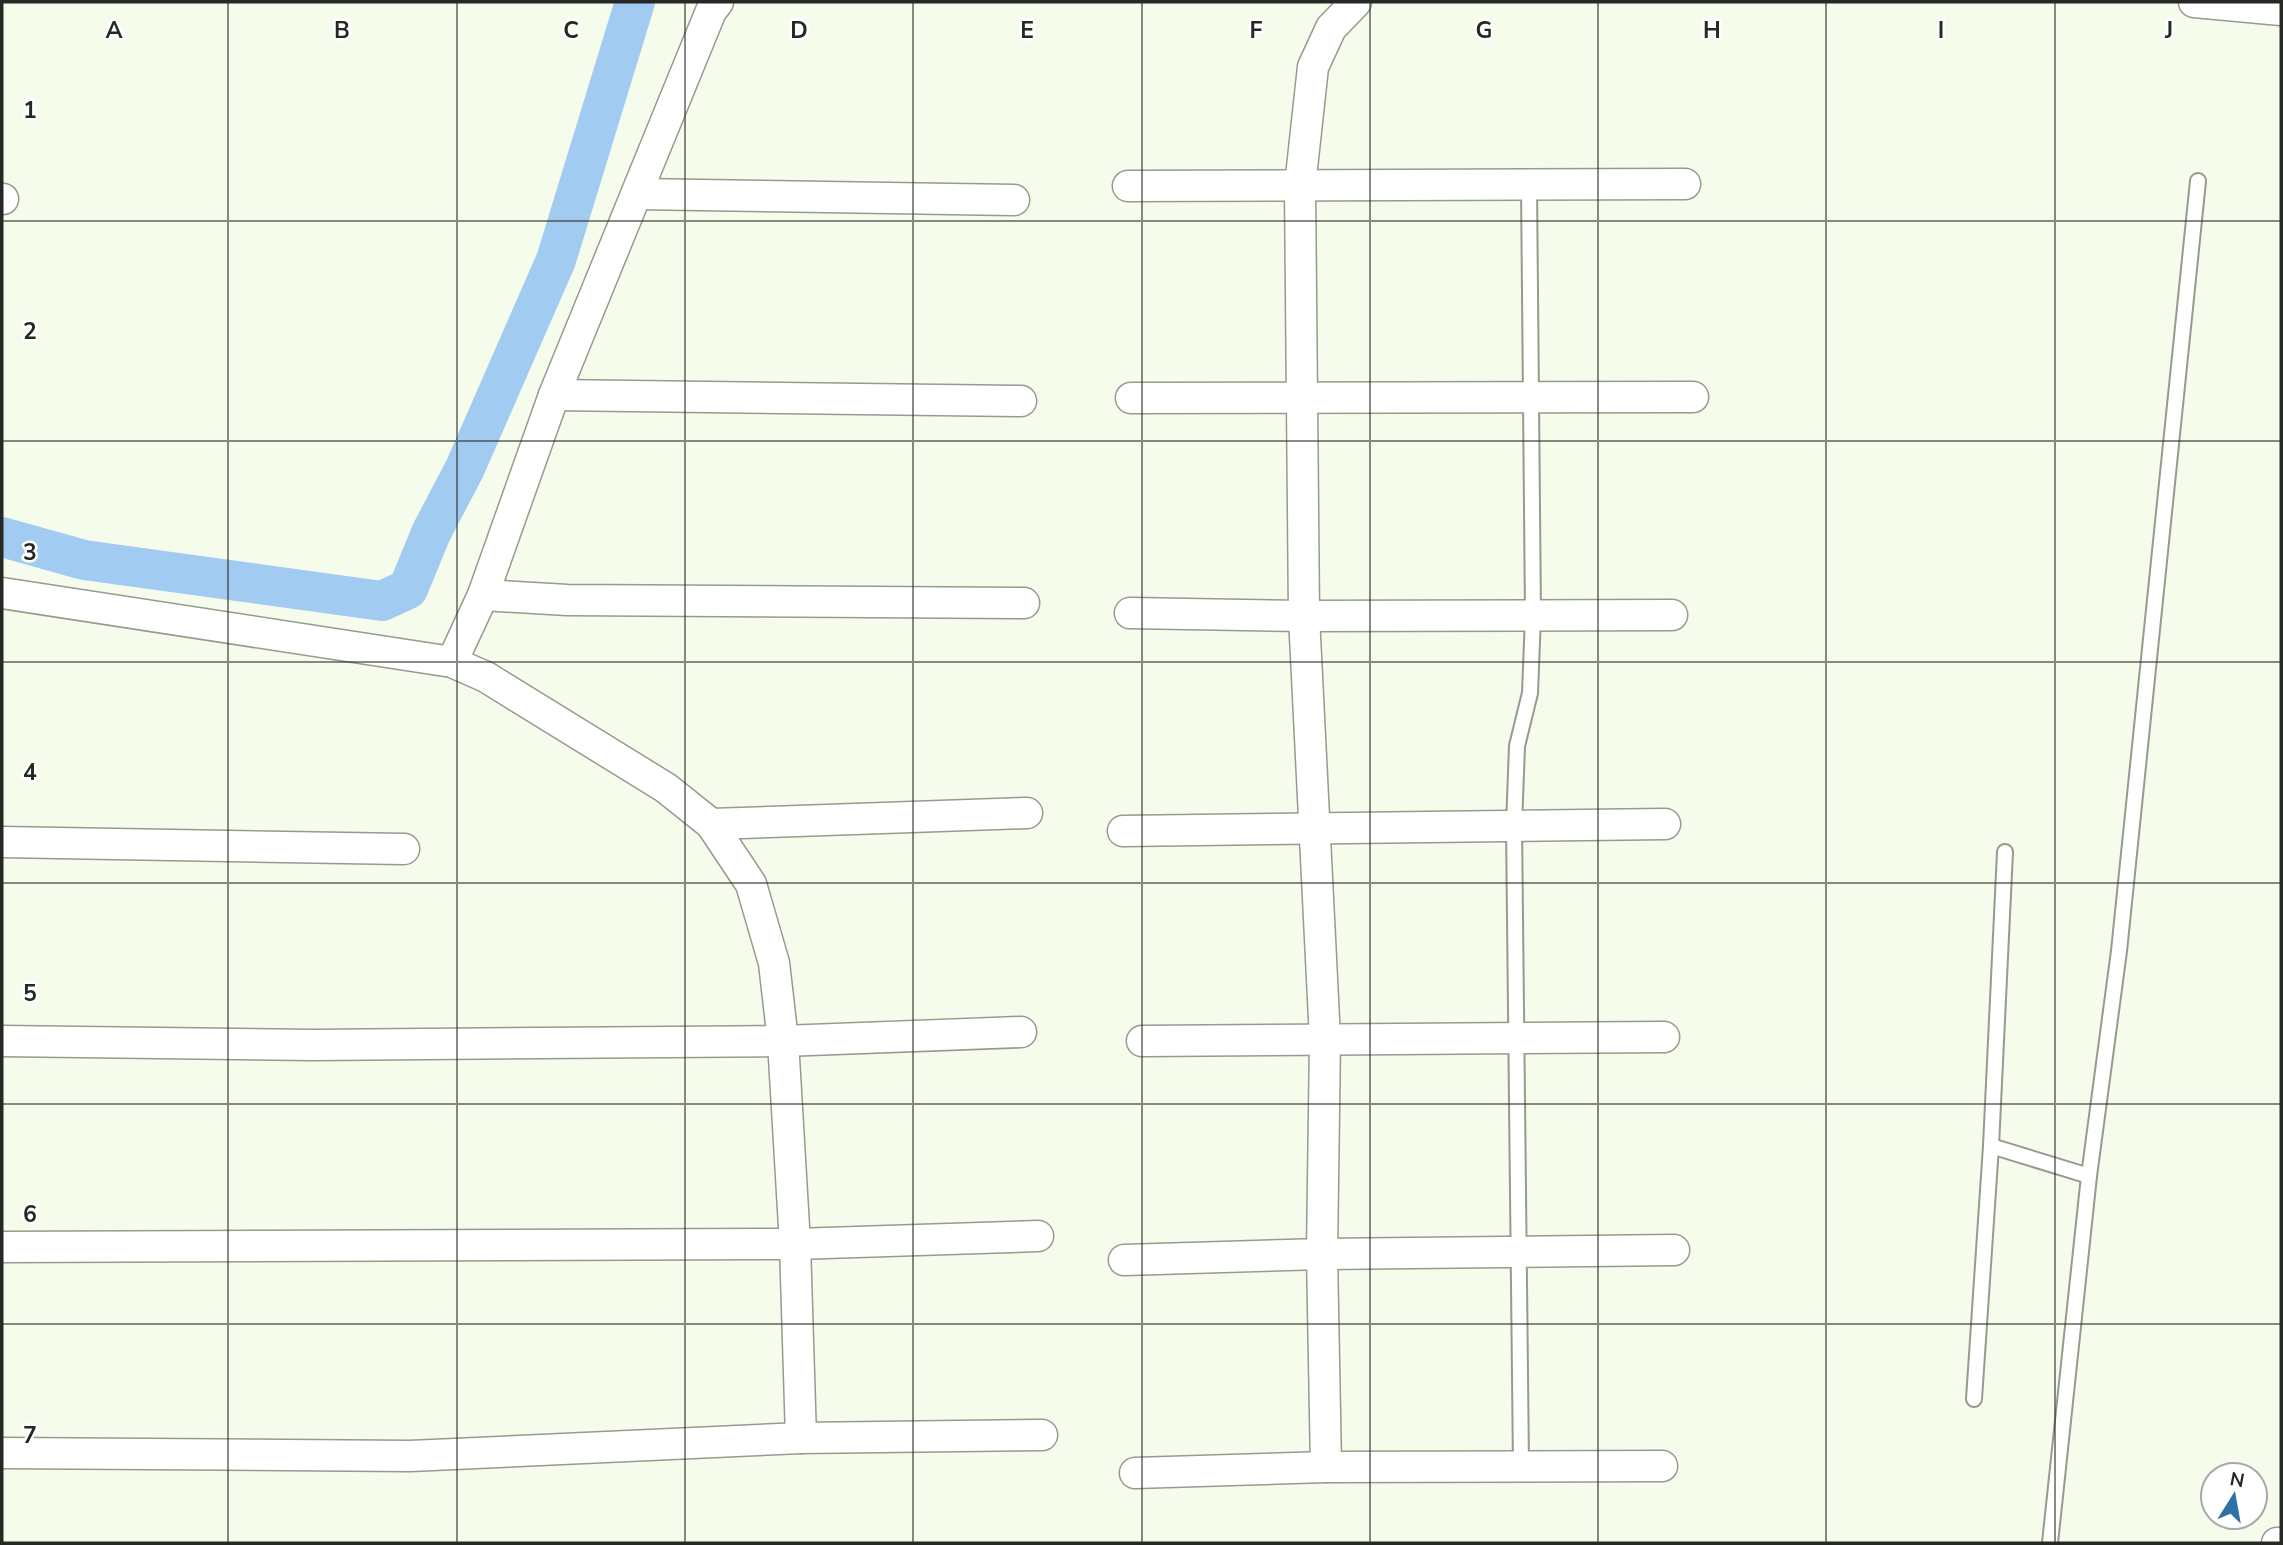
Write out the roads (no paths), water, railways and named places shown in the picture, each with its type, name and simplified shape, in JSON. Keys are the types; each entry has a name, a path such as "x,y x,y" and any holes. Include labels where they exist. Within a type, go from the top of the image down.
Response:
{"street":[{"path":"452,662 483,595 554,395 711,11 718,2"},
{"path":"1326,1468 1322,1254 1325,1039 1304,615 1300,186 1313,67 1331,28 1356,2"},
{"path":"2194,2 2281,10"},
{"path":"1128,186 1685,184"},
{"path":"637,194 1014,200"},
{"path":"554,395 1021,401"},
{"path":"1130,398 1693,397"},
{"path":"2,593 452,662 486,677 654,781 711,824 751,884 774,962 783,1041 795,1244 801,1438"},
{"path":"483,595 566,600 1024,603"},
{"path":"1130,613 1672,615"},
{"path":"711,824 1027,813"},
{"path":"1123,831 1665,824"},
{"path":"2,842 404,849"},
{"path":"2,1041 313,1045 783,1041 1021,1032"},
{"path":"1142,1041 1664,1037"},
{"path":"2,1247 795,1244 1038,1236"},
{"path":"1124,1260 1322,1254 1674,1250"},
{"path":"2,1453 410,1455 801,1438 1042,1435"},
{"path":"1135,1473 1326,1468 1662,1466"}],"lane":[{"path":"2050,1543 2089,1177 2119,951 2198,181"},
{"path":"1521,1466 1514,826 1517,746 1530,693 1533,616 1529,185"},
{"path":"1974,1399 2006,852"},
{"path":"1990,1146 2089,1177"}],"waterway":[{"path":"2,537 84,560 382,601 408,589 431,533 465,468 556,260 635,2"}]}
